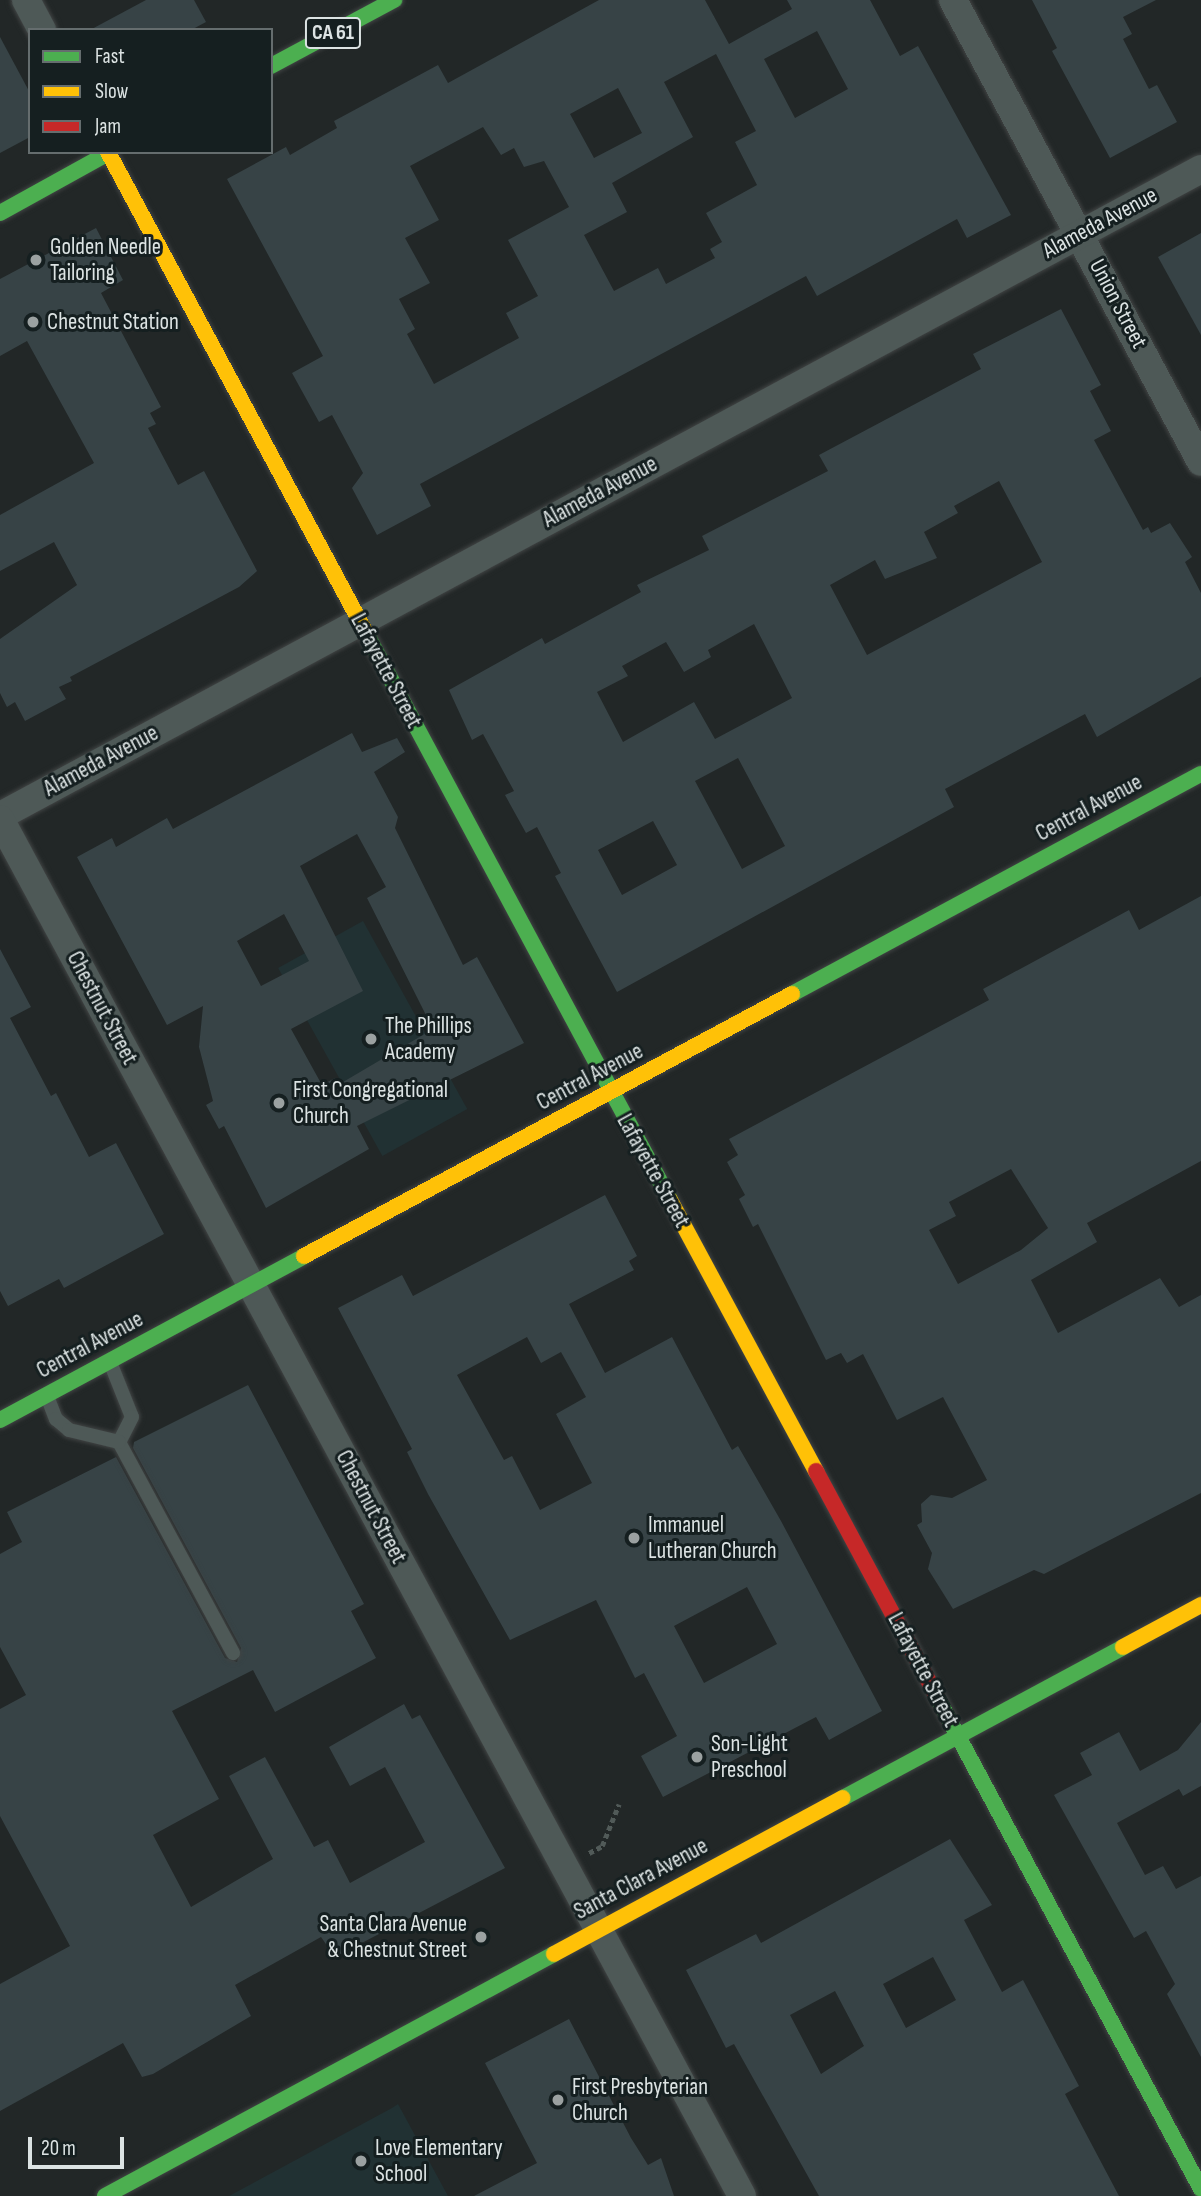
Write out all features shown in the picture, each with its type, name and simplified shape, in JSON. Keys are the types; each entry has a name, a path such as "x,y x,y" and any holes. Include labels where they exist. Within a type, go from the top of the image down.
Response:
{"street":[{"path":"26,0 41,28"},
{"name":"CA 61","path":"273,65 394,0"},
{"name":"Union Street","path":"953,0 1201,461"},
{"path":"0,213 107,154"},
{"name":"Lafayette Street","path":"110,154 610,1092 1201,2189"},
{"name":"Alameda Avenue","path":"0,817 1201,169"},
{"name":"Central Avenue","path":"0,1420 1201,774"},
{"name":"Chestnut Street","path":"0,817 741,2196"},
{"name":"Santa Clara Avenue","path":"104,2196 1201,1605"}],"lane":[{"path":"109,1361 132,1417 119,1443"},
{"path":"46,1395 56,1419 69,1430 119,1443 233,1653"}],"path":[{"path":"564,1868 602,1846 619,1804"}],"shaded area":[{"name":"The Phillips Academy","path":"363,921 467,1109 382,1156 278,968"},
{"name":"Love Elementary School","path":"398,2104 448,2196 229,2196 392,2108"}],"building":[{"path":"146,0 194,0 206,22 195,28 94,28"},
{"path":"599,0 705,0 729,44 792,9 787,0 870,0 900,56 918,46 1011,215 967,238 957,219 817,296 806,276 420,484 431,506 377,535 352,488 363,473 332,415 319,422 292,373 323,356 227,179 286,147 290,155 337,128 334,121 438,65 448,83","holes":["817,31 848,89 795,118 764,59","716,54 756,131 735,142 757,185 706,213 722,242 710,249 715,258 666,284 658,268 614,291 584,235 627,212 612,183 693,137 664,82","618,88 642,133 594,158 570,114","483,127 501,155 514,148 524,167 544,161 569,207 508,240 538,296 506,313 519,338 434,384 407,334 415,329 399,299 430,283 405,238 439,220 410,166"]},
{"path":"1032,0 1156,0 1123,17 1132,34 1123,39 1149,89 1157,85 1177,122 1110,158 1052,51 1057,48"},
{"path":"0,37 28,89 28,138 0,153"},
{"path":"96,228 123,280 101,293 161,407 150,413 156,424 148,428 178,485 204,471 257,571 239,587 70,677 72,681 59,687 66,699 25,721 15,702 7,707 0,693 0,639 77,585 54,542 0,571 0,515 94,463 27,341 0,356 0,279"},
{"path":"1201,233 1201,335 1158,257"},
{"path":"1061,309 1101,385 1090,391 1111,431 1094,440 1143,530 1148,527 1151,533 1170,523 1192,557 1185,562 1201,593 1201,677 1097,737 1085,714 945,789 954,807 617,992 555,876 561,873 537,827 526,833 505,795 514,791 483,734 472,740 449,690 542,638 545,644 641,592 637,585 709,550 702,536 828,471 819,455 981,369 973,354","holes":["999,481 1042,562 867,655 830,585 875,560 885,579 937,558 924,532 958,513 954,506","754,624 792,698 715,739 694,702 623,742 597,692 628,676 622,666 666,642 684,672 711,657 708,650","738,758 785,846 742,869 695,781","653,821 677,865 622,895 598,850"]},
{"path":"352,733 362,752 397,738 405,752 374,772 398,817 395,828 463,965 477,957 524,1043 357,1126 369,1149 266,1208 224,1126 219,1129 206,1105 213,1101 199,1047 203,1006 167,1025 77,857 112,838 116,847 167,818 173,829","holes":["357,834 386,887 367,898 433,1029 338,1085 335,1078 322,1085 291,1029 363,991 300,866","284,914 309,961 261,986 237,941"]},
{"path":"1201,896 1201,1161 1087,1223 1097,1242 1031,1280 1058,1333 1160,1278 1179,1307 1201,1295 1201,1493 1044,1574 1034,1570 953,1609 928,1569 932,1553 917,1525 922,1522 921,1504 931,1495 952,1498 987,1480 943,1397 897,1420 863,1354 847,1363 841,1353 826,1360 758,1224 753,1227 739,1199 745,1195 727,1162 738,1155 729,1139 989,1000 983,989 1129,910 1139,930","holes":["1011,1169 1048,1228 1021,1250 958,1284 929,1230 956,1216 949,1202"]},
{"path":"0,949 31,1007 10,1018 51,1096 56,1093 89,1157 116,1143 164,1234 64,1288 59,1279 8,1306 0,1291"},
{"path":"605,1195 637,1256 629,1261 634,1270 569,1304 605,1373 672,1337 732,1450 738,1446 781,1521 882,1711 829,1740 816,1717 663,1797 641,1756 677,1736 644,1673 635,1678 596,1600 510,1640 428,1494 407,1452 412,1449 338,1308 402,1275 413,1296","holes":["527,1337 541,1363 561,1352 586,1397 556,1414 592,1483 540,1510 512,1456 504,1460 457,1375","747,1587 777,1644 704,1683 674,1626"]},
{"path":"248,1385 364,1604 351,1611 376,1658 275,1712 253,1670 172,1711 219,1799 153,1835 191,1907 273,1859 229,1776 265,1757 314,1847 328,1840 350,1883 425,1842 385,1767 350,1786 329,1747 404,1704 412,1719 420,1715 505,1868 335,1957 321,1937 235,1985 251,2016 153,2074 142,2077 123,2043 0,2111 0,1984 70,1946 0,1816 0,1709 26,1695 0,1647 0,1554 22,1542 7,1512 116,1457 225,1658 237,1662 241,1648 133,1448 134,1442"},
{"path":"1201,1722 1201,1786 1183,1796 1179,1789 1117,1823 1145,1875 1163,1866 1176,1889 1201,1876 1201,2057 1167,1994 1175,1984 1146,1931 1134,1938 1054,1795 1092,1775 1080,1753 1119,1732 1140,1771 1178,1750"},
{"path":"950,1839 992,1905 964,1920 1002,1992 1023,1980 1079,2086 1065,2094 1119,2196 819,2196 734,2044 726,2048 686,1970 756,1934 761,1943","holes":["933,1957 956,2000 906,2028 883,1984","835,1991 864,2046 821,2074 790,2015"]},
{"name":"First Presbyterian Church","path":"569,2019 631,2138 648,2165 661,2158 674,2196 474,2196 537,2163 485,2063"}],"traffic: fast":[{"path":"273,65 394,0"},
{"path":"0,213 106,154"},
{"path":"365,631 670,1200"},
{"path":"792,994 1201,774"},
{"path":"0,1420 304,1256"},
{"path":"843,1798 1123,1647"},
{"path":"937,1697 1201,2189"},
{"path":"105,2196 554,1954"}],"traffic: slow":[{"path":"109,154 365,631"},
{"path":"304,1256 792,994"},
{"path":"670,1200 816,1471"},
{"path":"1123,1647 1201,1605"},
{"path":"554,1954 843,1798"}],"traffic: jam":[{"path":"816,1471 937,1697"}],"place":[{"name":"Golden Needle Tailoring","path":"36,260"},
{"name":"Chestnut Station","path":"33,322"},
{"name":"The Phillips Academy","path":"371,1039"},
{"name":"First Congregational Church","path":"279,1103"},
{"name":"Immanuel Lutheran Church","path":"634,1538"},
{"name":"Son-Light Preschool","path":"697,1757"},
{"name":"Santa Clara Avenue & Chestnut Street","path":"481,1937"},
{"name":"First Presbyterian Church","path":"558,2100"},
{"name":"Love Elementary School","path":"361,2161"}]}
